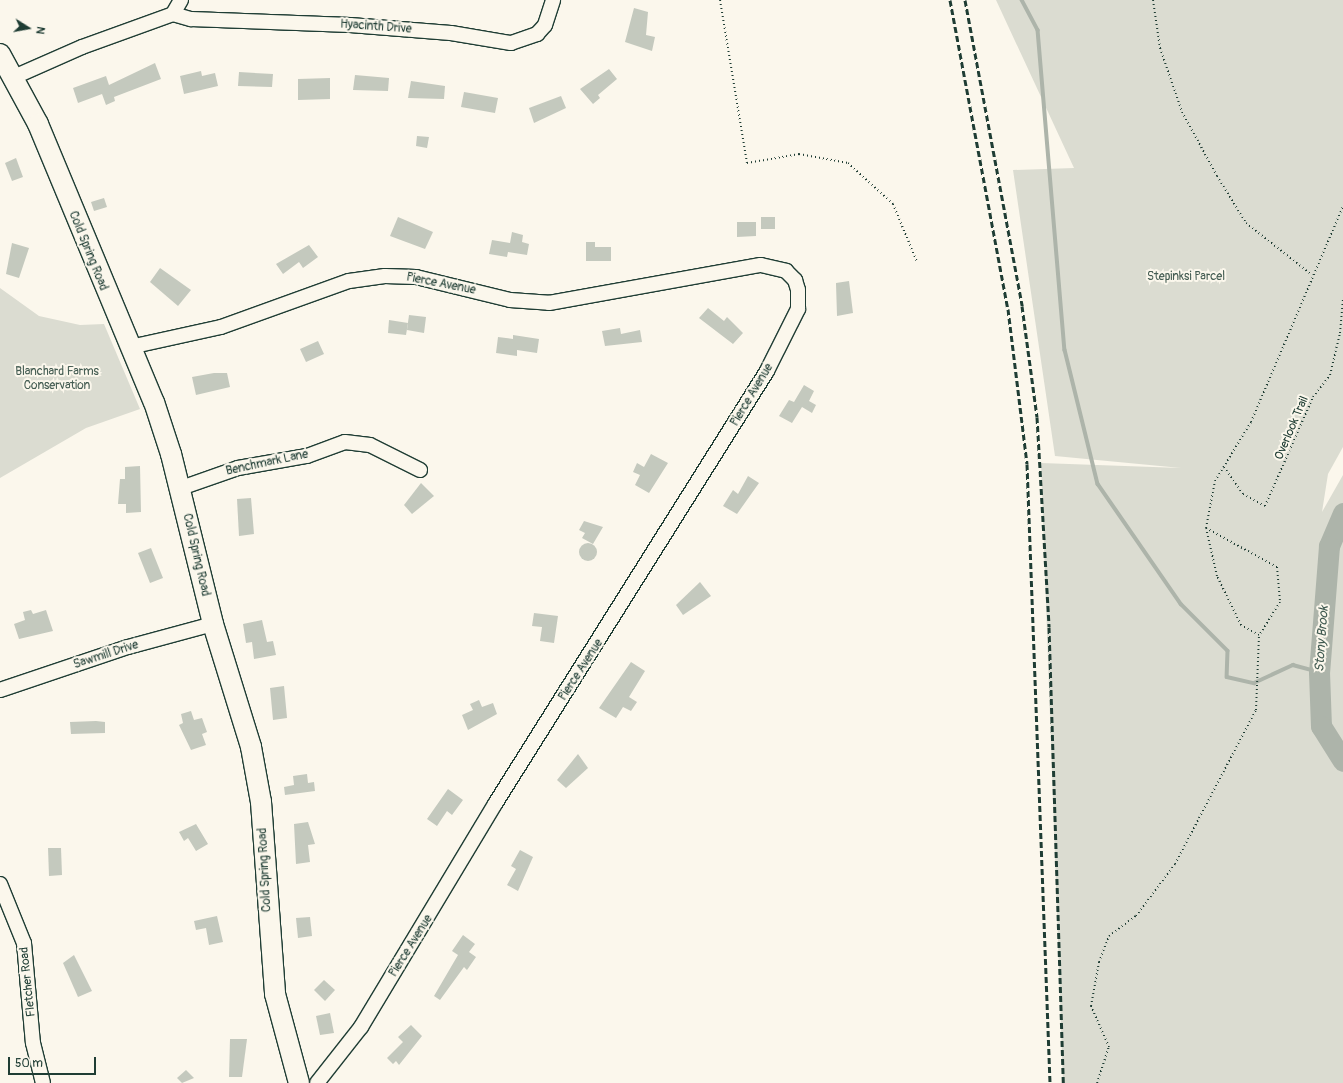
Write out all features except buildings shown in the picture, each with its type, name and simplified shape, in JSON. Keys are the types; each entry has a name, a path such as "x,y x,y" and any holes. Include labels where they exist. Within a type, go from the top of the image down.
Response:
{"street":[{"path":"14,77 82,47 173,14 181,0"},
{"name":"Hyacinth Drive","path":"173,14 191,19 451,33 511,44 537,34 545,25 553,0"},
{"name":"Cold Spring Road","path":"0,54 14,77 38,124 154,402 181,488 212,624 252,755 261,802 274,987 280,1021 299,1083"},
{"name":"Pierce Avenue","path":"130,347 221,327 349,281 385,276 416,277 510,300 549,303 761,265 786,271 798,290 798,309 767,371 495,804 361,1027 317,1083"},
{"name":"Benchmark Lane","path":"181,488 238,468 307,456 345,442 370,445 420,470"},
{"name":"Sawmill Drive","path":"0,690 128,647 212,624"},
{"name":"Fletcher Road","path":"0,884 24,943 33,1043 43,1083"}],"path":[{"path":"720,0 747,163 799,154 848,163 893,204 917,262"},
{"path":"1153,0 1160,48 1182,112 1217,176 1246,223 1312,275"},
{"path":"1259,635 1241,625 1217,576 1206,528 1215,481 1251,422 1312,275 1343,206"},
{"name":"Overlook Trail","path":"1224,467 1243,494 1265,506 1313,397 1330,375 1340,334 1343,299"},
{"path":"1097,1083 1109,1047 1091,1006 1099,962 1109,936 1136,916 1176,864 1256,710 1259,635 1280,602 1277,567 1206,528"}],"green space":[{"name":"Stepinksi Parcel","path":"996,0 1343,0 1343,447 1328,474 1322,512 1343,475 1343,1083 1063,1083 1041,463 1181,468 1055,456 1013,170 1074,168"},
{"name":"Blanchard Farms Conservation","path":"0,288 39,316 80,325 104,324 140,409 86,428 0,478"}],"waterway":[{"path":"1022,0 1038,30 1065,350 1098,484 1181,604 1228,651 1227,677 1254,683 1293,665 1319,672"},
{"name":"Stony Brook","path":"1343,513 1329,546 1319,672 1321,726 1343,761"}],"railway":[{"path":"950,0 1008,309 1027,464 1050,1083"},
{"path":"965,0 1022,306 1037,417 1049,627 1063,1083"}]}
